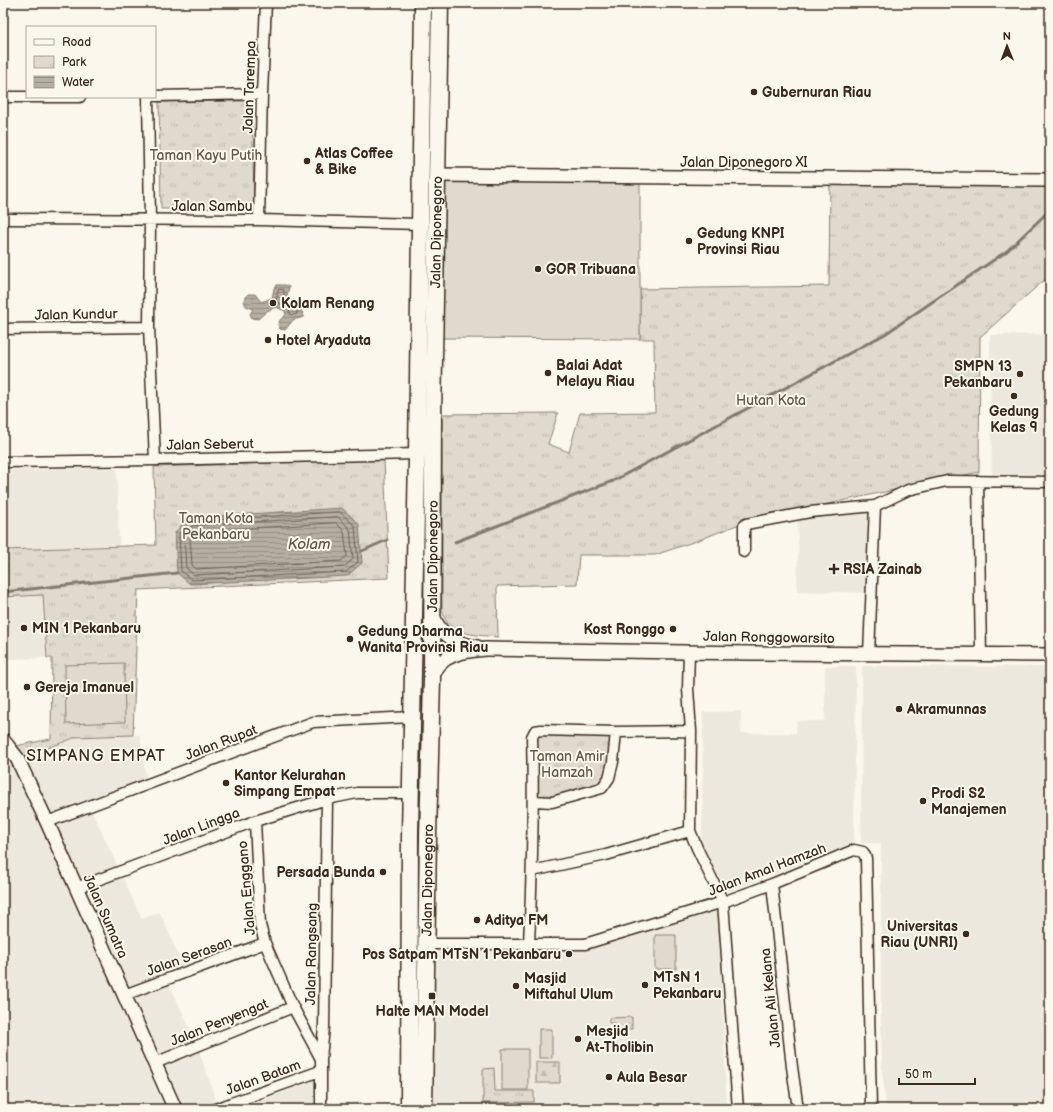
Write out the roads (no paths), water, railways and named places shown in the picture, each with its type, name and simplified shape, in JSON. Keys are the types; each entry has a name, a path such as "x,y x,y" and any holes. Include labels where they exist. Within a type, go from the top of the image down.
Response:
{"main road":[{"name":"Jalan Diponegoro","path":"409,1109 410,836 424,3"},
{"name":"Jalan Diponegoro","path":"424,1109 432,679 433,418 440,3"},
{"path":"419,302 435,302"},
{"path":"410,836 428,836"}],"street":[{"name":"Jalan Tarempa","path":"259,220 266,3"},
{"path":"156,96 262,94"},
{"path":"3,98 26,98"},
{"path":"148,98 150,327 155,460"},
{"name":"Jalan Diponegoro XI","path":"438,175 1050,180"},
{"name":"Jalan Sambu","path":"3,219 259,220 420,224"},
{"name":"Jalan Kundur","path":"3,329 150,327"},
{"name":"Jalan Seberut","path":"3,462 417,454"},
{"path":"978,481 982,655"},
{"path":"744,552 744,526 746,524 810,512 875,506 908,490 947,482 1050,482"},
{"path":"869,654 875,506"},
{"name":"Jalan Ronggowarsito","path":"432,612 438,626 445,634 467,645 487,649"},
{"name":"Jalan Ronggowarsito","path":"432,679 434,670 450,656 467,651 487,649 1050,655"},
{"path":"689,652 688,689 691,731 690,831 723,902 738,1109"},
{"name":"Jalan Rupat","path":"47,822 313,722 412,717"},
{"path":"529,944 534,801 532,737 535,732 541,730 616,732 691,731"},
{"path":"534,801 552,802 602,788 609,778 613,762 616,732"},
{"name":"Jalan Sumatra","path":"3,740 16,758 47,822 175,1109"},
{"name":"Jalan Lingga","path":"76,888 255,821 326,799 357,793 411,793"},
{"name":"Jalan Rangsang","path":"321,1109 320,1071 324,1027 326,799"},
{"name":"Jalan Enggano","path":"255,821 260,925 265,943 293,1007 321,1059"},
{"path":"532,871 606,855 690,831"},
{"name":"Jalan Amal Hamzah","path":"426,944 585,944 723,902 772,884 854,850 863,852 866,858 872,1109"},
{"name":"Jalan Ali Kelana","path":"772,884 798,1109"},
{"name":"Jalan Serasan","path":"124,995 265,943"},
{"name":"Jalan Penyengat","path":"155,1063 293,1007"},
{"name":"Jalan Batam","path":"215,1109 320,1071"}],"water":[{"path":"277,285 286,285 289,287 287,296 301,309 304,317 293,320 285,330 280,329 278,325 280,320 286,315 285,311 276,307 267,311 258,319 252,318 250,314 253,309 246,306 244,301 248,294 255,294 261,302 272,298 274,288"},
{"name":"Kolam","path":"342,508 359,524 362,563 347,576 190,584 177,573 175,533 187,518"}],"waterway":[{"path":"455,542 613,481 885,334 1007,251 1050,210"},
{"path":"362,551 387,540"},
{"path":"3,592 177,573"}],"place":[{"name":"Gubernuran Riau","path":"754,92"},
{"name":"Atlas Coffee & Bike","path":"307,161"},
{"name":"Gedung KNPI Provinsi Riau","path":"689,241"},
{"name":"GOR Tribuana","path":"538,269"},
{"name":"Kolam Renang","path":"273,303"},
{"name":"Hotel Aryaduta","path":"268,340"},
{"name":"Balai Adat Melayu Riau","path":"548,373"},
{"name":"SMPN 13 Pekanbaru","path":"1020,374"},
{"name":"Gedung Kelas 9","path":"1014,396"},
{"name":"RSIA Zainab","path":"834,569"},
{"name":"MIN 1 Pekanbaru","path":"24,628"},
{"name":"Kost Ronggo","path":"673,629"},
{"name":"Gedung Dharma Wanita Provinsi Riau","path":"350,639"},
{"name":"Gereja Imanuel","path":"27,687"},
{"name":"Akramunnas","path":"899,709"},
{"name":"Kantor Kelurahan Simpang Empat","path":"226,783"},
{"name":"Prodi S2 Manajemen","path":"923,801"},
{"name":"Persada Bunda","path":"383,872"},
{"name":"Aditya FM","path":"477,920"},
{"name":"Universitas Riau (UNRI)","path":"966,934"},
{"name":"Pos Satpam MTsN 1 Pekanbaru","path":"569,954"},
{"name":"MTsN 1 Pekanbaru","path":"645,985"},
{"name":"Masjid Miftahul Ulum","path":"516,986"},
{"name":"Halte MAN Model","path":"432,996"},
{"name":"Mesjid At-Tholibin","path":"578,1039"},
{"name":"Aula Besar","path":"609,1077"}],"district":[{"name":"SIMPANG EMPAT","path":"96,755"}],"park label":[{"name":"Taman Kayu Putih","path":"206,155"},
{"name":"Hutan Kota","path":"771,400"},
{"name":"Taman Kota Pekanbaru","path":"216,526"},
{"name":"Taman Amir Hamzah","path":"567,764"}]}
